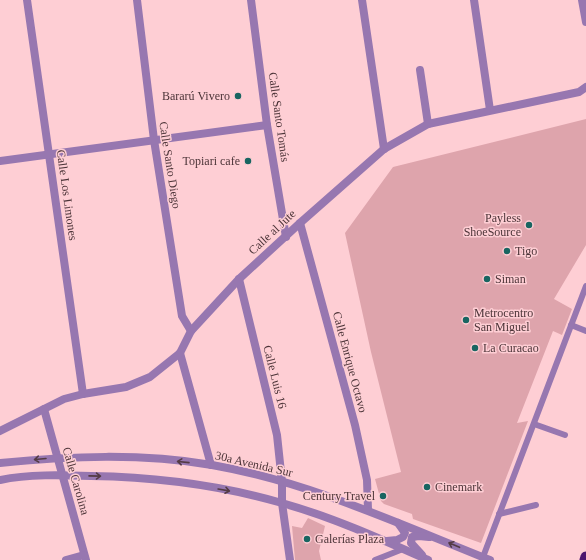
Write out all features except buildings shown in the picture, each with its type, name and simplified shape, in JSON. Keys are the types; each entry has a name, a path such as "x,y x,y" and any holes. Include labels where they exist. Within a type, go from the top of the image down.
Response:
{"street":[{"name":"Calle Los Limones","path":"27,0 83,394"},
{"name":"Calle Santo Diego","path":"137,0 154,140 182,316 191,331"},
{"name":"Calle Santo Tomás","path":"251,0 267,125 286,237"},
{"path":"362,0 384,149"},
{"path":"474,0 490,110"},
{"path":"582,0 586,22"},
{"path":"420,70 428,124"},
{"name":"Calle al Jute","path":"0,431 64,399 83,394 126,387 150,377 180,353 191,331 239,279 286,237 300,222 384,149 428,124 579,92 586,87"},
{"path":"0,161 267,125"},
{"name":"Calle Enrique Octavo","path":"300,222 355,425 367,480 368,510"},
{"name":"Calle Luis 16","path":"239,279 277,435 282,482 282,503 290,560"},
{"path":"180,353 211,465"},
{"name":"Calle Carolina","path":"44,409 85,557"},
{"name":"30a Avenida Sur","path":"0,463 57,458 116,456 211,465 282,482 333,497 486,559"},
{"path":"0,480 63,475 128,476 173,481 235,492 282,503 386,541 427,559"},
{"path":"386,541 397,540 403,537 405,533 402,527 396,522"},
{"path":"427,559 412,543 412,537 419,536 437,538"},
{"path":"66,560 85,557"}],"lane":[{"path":"486,559 499,514 586,286"},
{"path":"571,325 586,331"},
{"path":"534,424 565,435"},
{"path":"499,514 536,505"},
{"path":"375,560 403,549"}],"place":[{"name":"Bararú Vivero","path":"238,96"},
{"name":"Topiari cafe","path":"248,161"},
{"name":"Payless ShoeSource","path":"529,225"},
{"name":"Tigo","path":"507,251"},
{"name":"Siman","path":"487,279"},
{"name":"Metrocentro San Miguel","path":"466,320"},
{"name":"La Curacao","path":"475,348"},
{"name":"Cinemark","path":"427,487"},
{"name":"Century Travel","path":"383,496"},
{"name":"Galerías Plaza","path":"307,539"}]}
